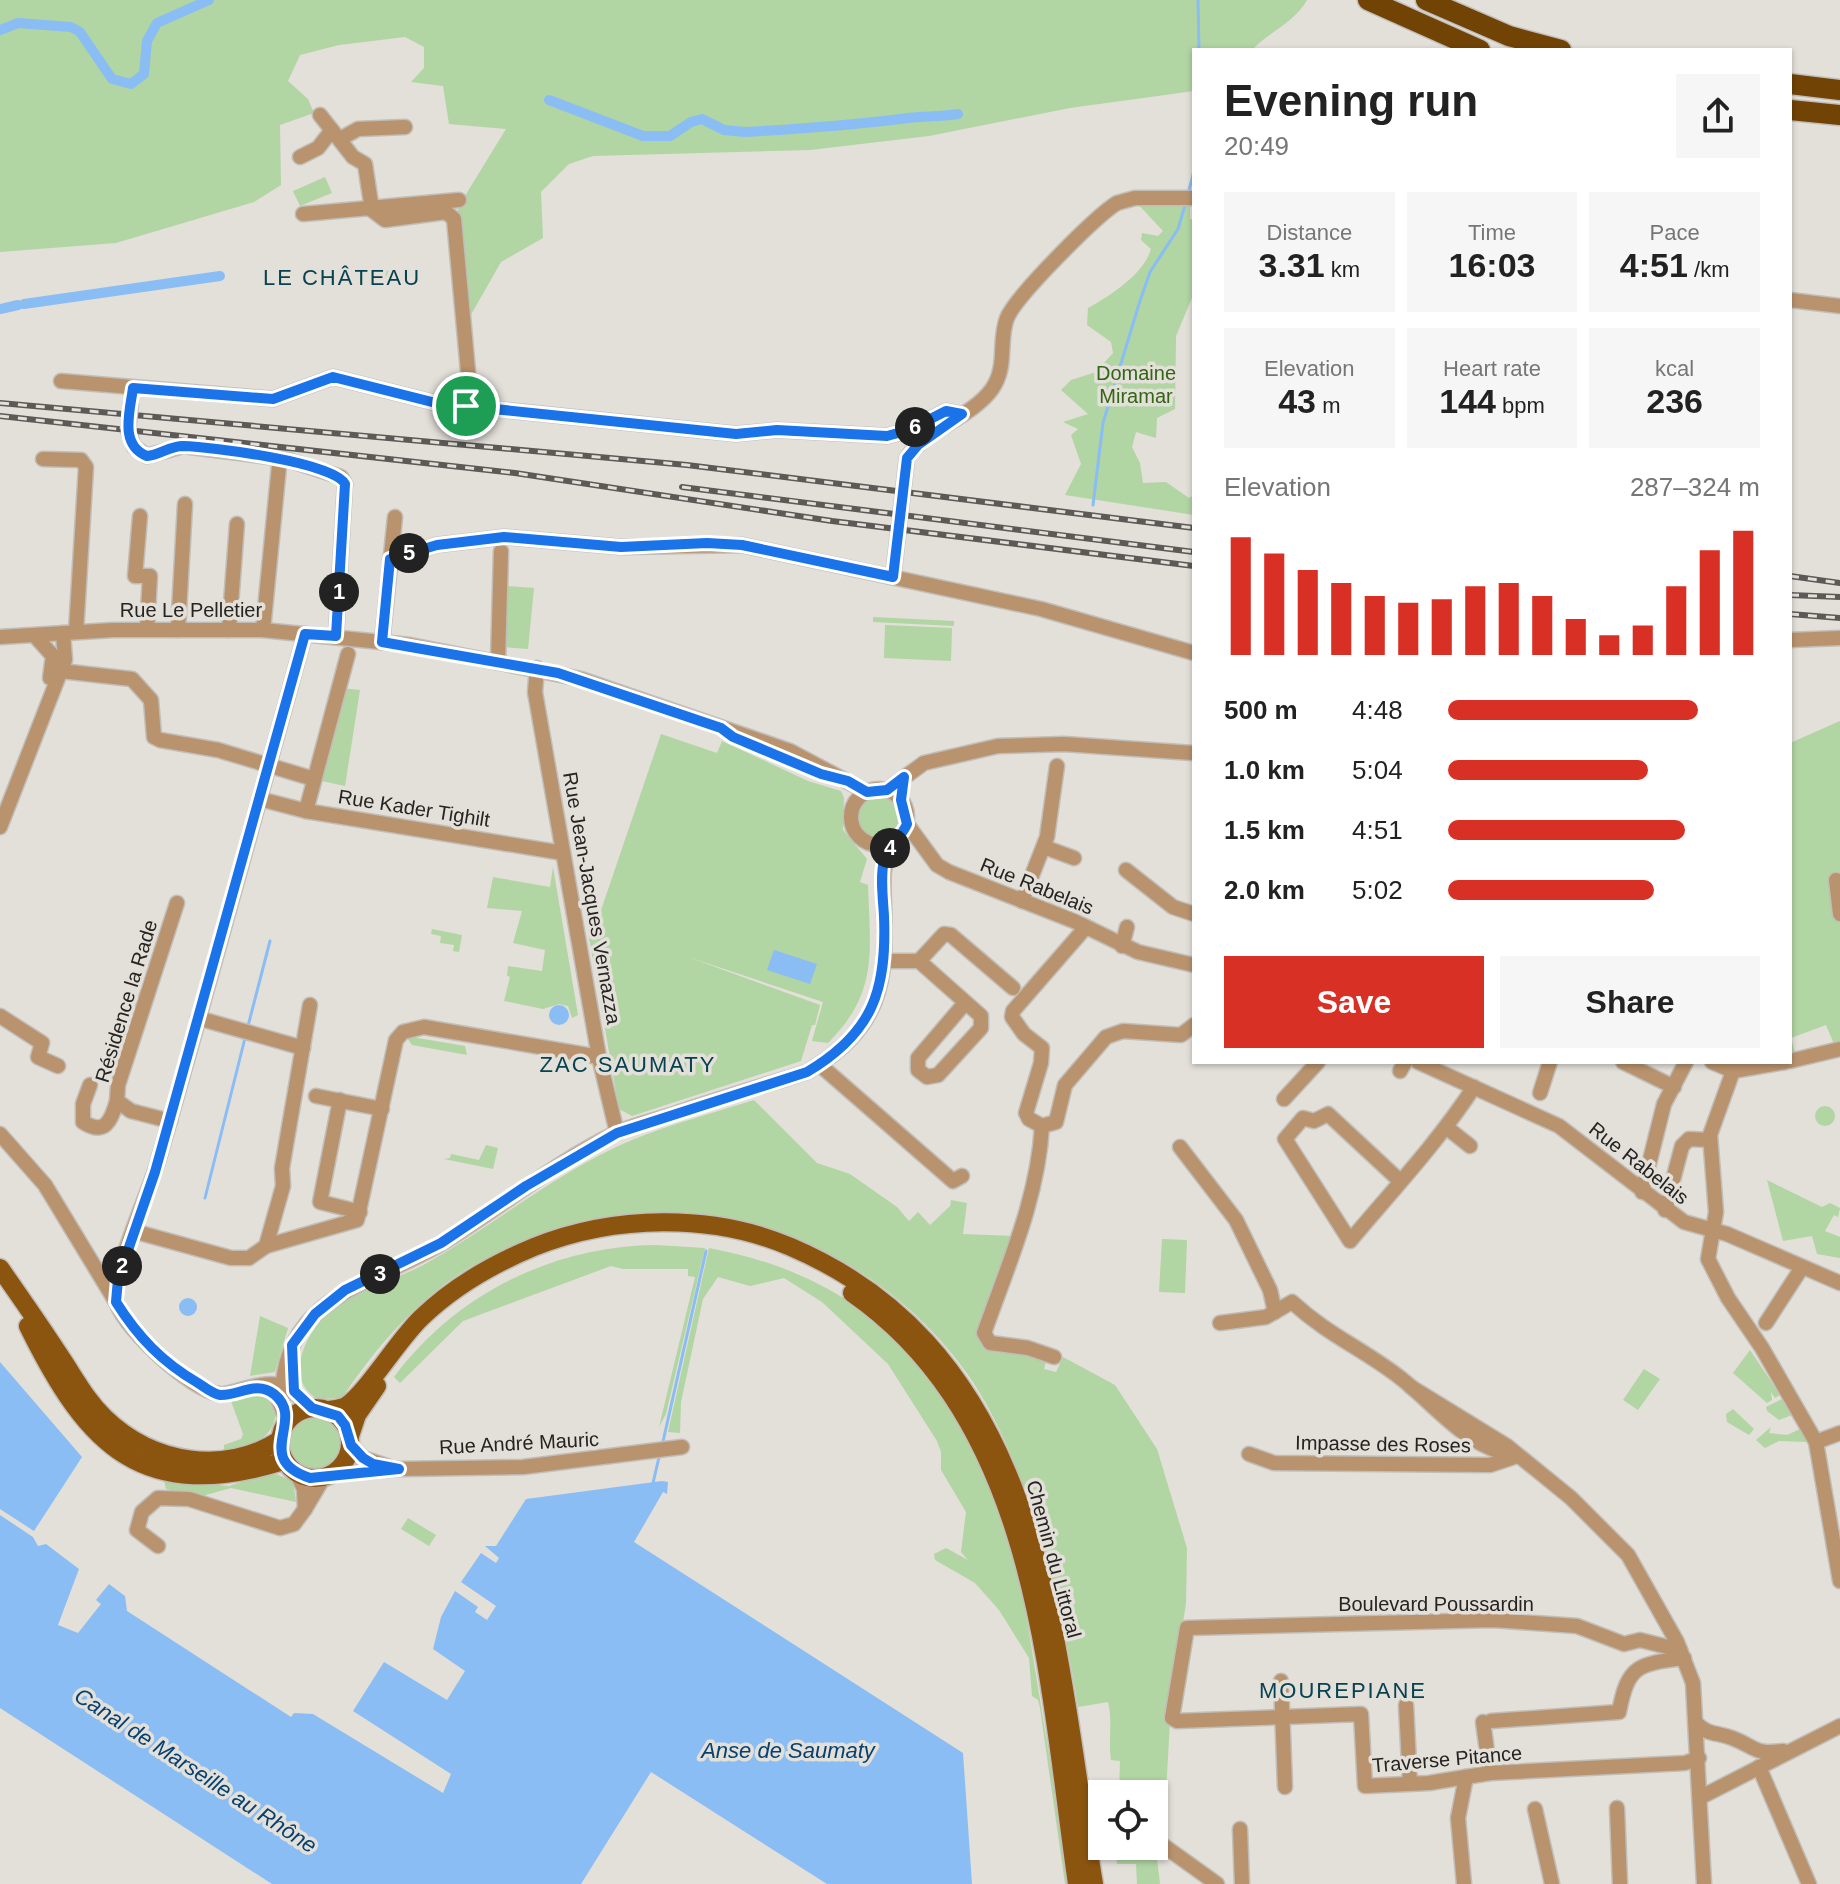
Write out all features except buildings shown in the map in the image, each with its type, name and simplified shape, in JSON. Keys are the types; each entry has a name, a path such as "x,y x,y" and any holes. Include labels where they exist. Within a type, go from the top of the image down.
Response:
{"highway":[{"path":"1368,0 1476,48"},
{"path":"1426,0 1509,36 1554,48"},
{"path":"1792,84 1840,90"},
{"path":"1792,110 1840,115"}],"main road":[{"name":"Chemin du Littoral","path":"320,1409 346,1405 421,1318 464,1284 525,1251 577,1234 661,1223 737,1230 784,1244 852,1277 913,1327 957,1377 987,1426 1010,1477 1043,1586 1094,1884"},
{"name":"Chemin du Littoral","path":"350,1440 369,1396 432,1323 505,1272 569,1247 648,1235 711,1238 780,1255 845,1288 891,1322 945,1383 975,1430 998,1483 1019,1545 1035,1615 1077,1884"},
{"path":"0,1268 98,1410 142,1444 180,1459 211,1462 247,1456 280,1440"},
{"path":"17,1292 28,1326 65,1395 97,1433 135,1460 177,1474 211,1478 291,1467 310,1478 328,1476 341,1467 350,1440 338,1416 320,1409 284,1412 280,1440 291,1467"}],"street":[{"path":"320,115 353,157 365,164 372,210 385,220 446,212 454,219 453,235 468,371 466,406"},
{"path":"300,157 336,134 358,129 405,127"},
{"path":"893,577 907,458 918,445 991,390 999,376 1006,322 1020,298 1104,213 1129,198 1187,198"},
{"path":"303,214 459,200"},
{"path":"1792,300 1840,306"},
{"path":"61,381 132,395 273,399 333,377 436,403 736,434 777,430 873,437 898,434 946,411 962,414"},
{"path":"132,395 128,430 134,447 147,456 183,446 285,459 341,477 345,484 336,636"},
{"path":"39,719 44,716 61,671 70,633 86,467 81,460 43,459"},
{"path":"263,630 279,466"},
{"path":"178,630 185,504"},
{"path":"140,516 135,576 150,576 147,629"},
{"path":"382,642 395,517"},
{"path":"229,630 237,524"},
{"path":"390,559 437,545 504,537 621,547 707,543 742,545 1041,609 1192,652"},
{"path":"498,662 501,551"},
{"name":"Rue Le Pelletier","path":"0,637 147,629 263,630 382,642 537,668 581,679 790,751 822,766 861,797"},
{"path":"116,1302 118,1279 170,1121 305,634"},
{"path":"0,827 39,719 37,714 54,661 35,636"},
{"path":"1792,640 1840,638"},
{"path":"306,811 348,654"},
{"name":"Rue Jean-Jacques Vernazza","path":"537,668 535,692 599,1057 617,1133"},
{"path":"61,671 132,679 151,700 154,737 218,750 314,779"},
{"path":"284,1412 292,1345 315,1314 345,1290 441,1243 526,1186 617,1133 807,1072 835,1056 865,1023 880,992 886,961 882,873 851,821 861,797 887,790 914,768 931,761 1022,744 1192,754"},
{"path":"1022,901 1044,847 1057,766"},
{"path":"882,873 896,840 907,824 901,800 904,777"},
{"path":"887,790 901,800"},
{"name":"Rue Kader Tighilt","path":"260,799 306,811 563,853"},
{"name":"Rue Rabelais","path":"907,824 937,865 949,872 1086,927 1122,946 1192,964"},
{"path":"866,842 878,845 896,840 921,844"},
{"path":"1044,847 1074,858"},
{"path":"1126,870 1173,907 1192,913"},
{"path":"1836,880 1840,914"},
{"name":"Résidence la Rade","path":"170,1121 131,1111 117,1101 118,1085 177,903"},
{"path":"1042,1126 1026,1113 1043,1054 1042,1048 1013,1023 1013,1011 1086,927"},
{"path":"1122,946 1127,927"},
{"path":"919,961 944,934 951,935 1013,988"},
{"path":"886,961 919,961 981,1016 981,1028 938,1075 927,1077 918,1070 918,1058 965,1003"},
{"path":"266,1246 283,1186 282,1168 310,1005"},
{"path":"0,1016 42,1043 38,1057 58,1066"},
{"path":"198,1018 303,1048"},
{"path":"133,1231 231,1258 249,1258 266,1246 350,1225 360,1212 396,1040 414,1027 599,1057"},
{"path":"1042,1126 1056,1122 1065,1085 1106,1037 1123,1031 1181,1035 1192,1027"},
{"path":"1792,1061 1840,1049"},
{"path":"1284,1099 1316,1064"},
{"name":"Rue Rabelais","path":"1422,1064 1536,1111 1684,1222 1712,1230 1840,1283"},
{"path":"1540,1093 1549,1064"},
{"path":"1627,1064 1674,1087"},
{"path":"1642,1192 1664,1104 1685,1064"},
{"path":"1717,1064 1733,1071 1776,1064"},
{"path":"820,1065 953,1181 962,1176"},
{"path":"1733,1071 1712,1125 1710,1140 1716,1212 1708,1259 1713,1273 1816,1442 1840,1581"},
{"path":"90,1085 82,1114 83,1122 104,1128 110,1123 117,1101"},
{"path":"1400,1181 1328,1114 1314,1121 1303,1118 1285,1139 1350,1241 1446,1127 1474,1087"},
{"path":"316,1096 382,1109"},
{"path":"340,1100 320,1202 360,1212"},
{"path":"1042,1126 1040,1164 1024,1222 984,1333 990,1343 1028,1348 1054,1357"},
{"path":"1446,1127 1470,1146"},
{"path":"0,1134 45,1185 134,1331 176,1370 221,1395 259,1383 288,1388 320,1409"},
{"path":"1665,1210 1682,1146 1689,1139 1710,1140"},
{"path":"1180,1147 1236,1220 1270,1290 1275,1312"},
{"path":"1766,1323 1801,1269"},
{"path":"1220,1323 1275,1312 1292,1302 1322,1330 1411,1387 1435,1411 1496,1451 1517,1456 1571,1498 1628,1555 1682,1654 1693,1683 1704,1884"},
{"path":"243,1389 266,1390 284,1412"},
{"path":"1816,1442 1840,1433"},
{"name":"Rue André Mauric","path":"350,1440 373,1464 399,1469"},
{"name":"Rue André Mauric","path":"328,1476 399,1469 523,1467 669,1452"},
{"name":"Impasse des Roses","path":"1249,1454 1274,1463 1490,1465 1517,1456"},
{"path":"291,1467 304,1489 305,1509"},
{"path":"158,1546 137,1530 142,1512 158,1498 189,1499 280,1528 294,1524 328,1476"},
{"name":"Boulevard Poussardin","path":"1172,1718 1187,1628 1493,1620 1577,1626 1624,1644 1640,1640 1682,1654"},
{"path":"1490,1773 1487,1721 1619,1712 1626,1678 1645,1663 1682,1654"},
{"path":"1281,1681 1285,1787"},
{"path":"1406,1705 1410,1783"},
{"name":"Traverse Pitance","path":"1172,1718 1177,1721 1361,1714 1365,1786 1490,1773 1685,1763 1699,1758"},
{"path":"1696,1723 1708,1735 1732,1737 1754,1752 1789,1750"},
{"path":"1701,1797 1840,1726"},
{"path":"1759,1767 1809,1884"},
{"path":"1464,1884 1458,1818 1466,1777"},
{"path":"1617,1808 1620,1884"},
{"path":"1535,1809 1552,1884"},
{"path":"1240,1829 1242,1884"},
{"path":"1168,1849 1217,1884"}],"green space":[{"path":"0,0 1307,0 1295,15 1254,48 1192,48 1192,91 1070,108 929,136 810,150 593,156 569,164 541,192 543,238 501,262 468,320 451,229 460,204 506,129 449,124 443,86 411,82 424,68 424,47 405,37 339,45 300,55 288,81 308,99 314,113 280,125 281,185 254,202 116,243 0,252"},
{"path":"325,177 332,193 300,206 293,191"},
{"name":"Domaine Miramar","path":"1137,203 1190,205 1192,298 1176,336 1175,409 1157,418 1156,438 1136,432 1132,447 1140,463 1143,483 1166,482 1189,498 1192,496 1192,515 1065,495 1081,464 1071,435 1078,429 1063,422 1088,414 1061,390 1071,380 1096,372 1113,353 1111,342 1087,325 1088,308 1116,291 1141,267 1151,249 1141,240 1142,233 1158,236 1163,231"},
{"path":"372,269 400,272 399,284 370,281"},
{"path":"508,586 534,588 528,649 502,647"},
{"path":"873,617 954,621 954,626 873,622"},
{"path":"885,625 952,628 951,661 884,658"},
{"path":"341,688 360,690 345,786 317,780"},
{"path":"1840,721 1840,1042 1834,1044 1826,1025 1792,1038 1792,742"},
{"path":"661,734 717,753 722,741 808,781 841,791 844,798 843,830 867,859 860,882 868,885 870,951 864,988 856,1006 828,1043 812,1041 823,1002 688,957 820,1005 815,1025 812,1025 801,1061 632,1116 619,1109 588,932 598,919"},
{"path":"879,797 893,803 899,817 893,831 879,837 865,831 859,817 865,803"},
{"path":"553,867 578,1015 572,1018 568,1006 559,1004 543,1009 504,1001 510,977 507,976 508,966 542,971 545,950 513,943 522,911 487,908 493,877 550,887"},
{"path":"432,929 462,935 459,952 453,951 454,945 440,943 441,936 431,934"},
{"path":"412,1037 465,1046 467,1055 412,1045 408,1039"},
{"path":"754,1100 817,1163 850,1174 897,1207 909,1221 918,1212 930,1225 950,1206 951,1200 967,1203 963,1234 1014,1236 981,1334 990,1351 999,1353 1001,1347 1047,1358 1044,1369 1056,1372 1063,1357 1115,1385 1157,1449 1187,1548 1186,1603 1171,1703 1167,1780 1119,1780 1120,1761 1111,1760 1108,1702 1078,1707 1052,1578 1024,1488 988,1407 966,1372 918,1317 863,1274 802,1242 737,1222 669,1214 601,1219 533,1238 467,1269 431,1295 398,1327 342,1398 318,1399 308,1391 302,1381 301,1359 310,1335 336,1306 427,1263 578,1167 662,1129"},
{"path":"1825,1106 1832,1109 1835,1116 1832,1123 1825,1126 1818,1123 1815,1116 1818,1109"},
{"path":"486,1145 498,1148 493,1169 444,1159 450,1158 451,1154 479,1160"},
{"path":"1767,1180 1822,1207 1830,1203 1840,1208 1838,1217 1834,1215 1825,1231 1840,1237 1840,1258 1817,1254 1812,1236 1783,1241"},
{"path":"1162,1239 1187,1240 1185,1293 1159,1292"},
{"path":"656,1245 705,1248 666,1414 659,1427 695,1277 688,1276 688,1269 623,1269 611,1266 463,1321 400,1383 394,1377 447,1322 477,1299 510,1280 580,1254"},
{"path":"709,1248 775,1265 831,1291 878,1323 918,1363 951,1410 979,1462 1002,1520 1021,1583 1070,1884 1065,1884 1040,1708 1038,1700 1032,1696 1029,1658 999,1610 975,1583 935,1560 934,1554 946,1548 968,1560 961,1552 966,1512 941,1470 941,1452 937,1441 888,1364 822,1302 784,1278 750,1286 718,1277 703,1299 681,1402 680,1433 668,1432"},
{"path":"260,1316 288,1328 275,1372 250,1376"},
{"path":"1750,1350 1780,1395 1775,1398 1771,1392 1772,1400 1767,1403 1733,1373"},
{"path":"1644,1369 1660,1379 1638,1410 1623,1400"},
{"path":"256,1394 271,1399 277,1409 271,1428 260,1440 224,1452 224,1445 241,1439 243,1434 231,1401"},
{"path":"1782,1399 1792,1415 1779,1420 1766,1407"},
{"path":"1733,1409 1754,1429 1749,1435 1727,1422 1726,1414"},
{"path":"314,1416 333,1424 341,1443 333,1462 314,1470 295,1462 287,1443 295,1424"},
{"path":"1771,1427 1769,1433 1787,1435 1800,1429 1807,1442 1779,1441 1765,1448 1756,1440"},
{"path":"271,1472 293,1481 296,1502 231,1488 202,1496 166,1489 164,1480 229,1486"},
{"path":"408,1518 436,1535 429,1546 401,1529"},
{"path":"1117,1860 1157,1860 1160,1884 1137,1884 1136,1864 1117,1864"}],"water":[{"path":"774,950 817,964 810,984 767,970"},
{"path":"559,1005 566,1008 569,1015 566,1022 559,1025 552,1022 549,1015 552,1008"},
{"path":"188,1298 197,1307 188,1316 179,1307"},
{"path":"0,1362 82,1457 34,1531 0,1509"},
{"path":"668,1482 667,1494 663,1492 634,1542 963,1753 972,1884 827,1884 651,1772 581,1884 272,1884 0,1708 0,1515 33,1537 38,1546 46,1544 79,1569 58,1625 78,1633 101,1604 96,1600 109,1584 125,1596 127,1611 291,1717 294,1713 313,1714 443,1793 451,1774 353,1711 384,1662 447,1700 465,1671 433,1649 441,1617 455,1591 478,1607 475,1612 487,1620 496,1606 461,1582 481,1553 496,1563 499,1558 485,1546 496,1546 526,1499"}],"waterway":[{"path":"0,30 18,23 71,27 80,32 112,79 131,84 144,74 147,41 157,23 209,0"},
{"path":"1198,0 1199,48"},
{"path":"549,100 643,136 670,136 691,122 702,119 724,130 745,132 958,114"},
{"path":"1188,194 1192,179"},
{"path":"1093,505 1103,423 1139,304 1150,272 1178,229 1186,202"},
{"path":"24,304 220,276"},
{"path":"0,309 18,305"},
{"path":"248,1026 270,941"},
{"path":"205,1198 245,1038"},
{"path":"662,1446 706,1251"},
{"path":"653,1483 660,1453"}],"railway":[{"path":"0,403 687,465 1192,528"},
{"path":"0,416 515,473 832,521 1192,566"},
{"path":"682,487 1192,552"},
{"path":"1792,576 1840,583"},
{"path":"1792,595 1840,597"},
{"path":"1792,614 1840,618"}],"district":[{"name":"LE CHÂTEAU","path":"342,277"},
{"name":"ZAC SAUMATY","path":"628,1064"},
{"name":"MOUREPIANE","path":"1343,1690"}],"route":[{"path":"333,377 436,403 466,406 736,434 797,430 873,437 898,434 946,411 962,414 918,445 907,458 903,470 893,577 742,545 707,543 621,547 504,537 437,545 390,559 382,642 537,668 581,679 721,728 733,737 821,774 848,781 867,792 887,790 904,777 901,800 907,824 884,861 886,961 880,992 865,1023 835,1056 807,1072 617,1133 526,1186 475,1222 412,1260 345,1290 329,1300 302,1327 292,1345 294,1391 312,1408 327,1410 338,1416 350,1436 351,1445 363,1458 373,1464 399,1469 310,1478 297,1474 284,1461 280,1440 287,1421 282,1403 274,1393 259,1388 221,1395 210,1391 156,1354 134,1331 116,1302 118,1279 155,1172 305,634 336,636 345,484 337,474 285,459 183,446 161,454 142,454 131,444 128,430 133,388 273,399 333,377"}],"water label":[{"name":"Anse de Saumaty","path":"788,1750"},
{"name":"Canal de Marseille au Rhône","path":"196,1770"}]}
